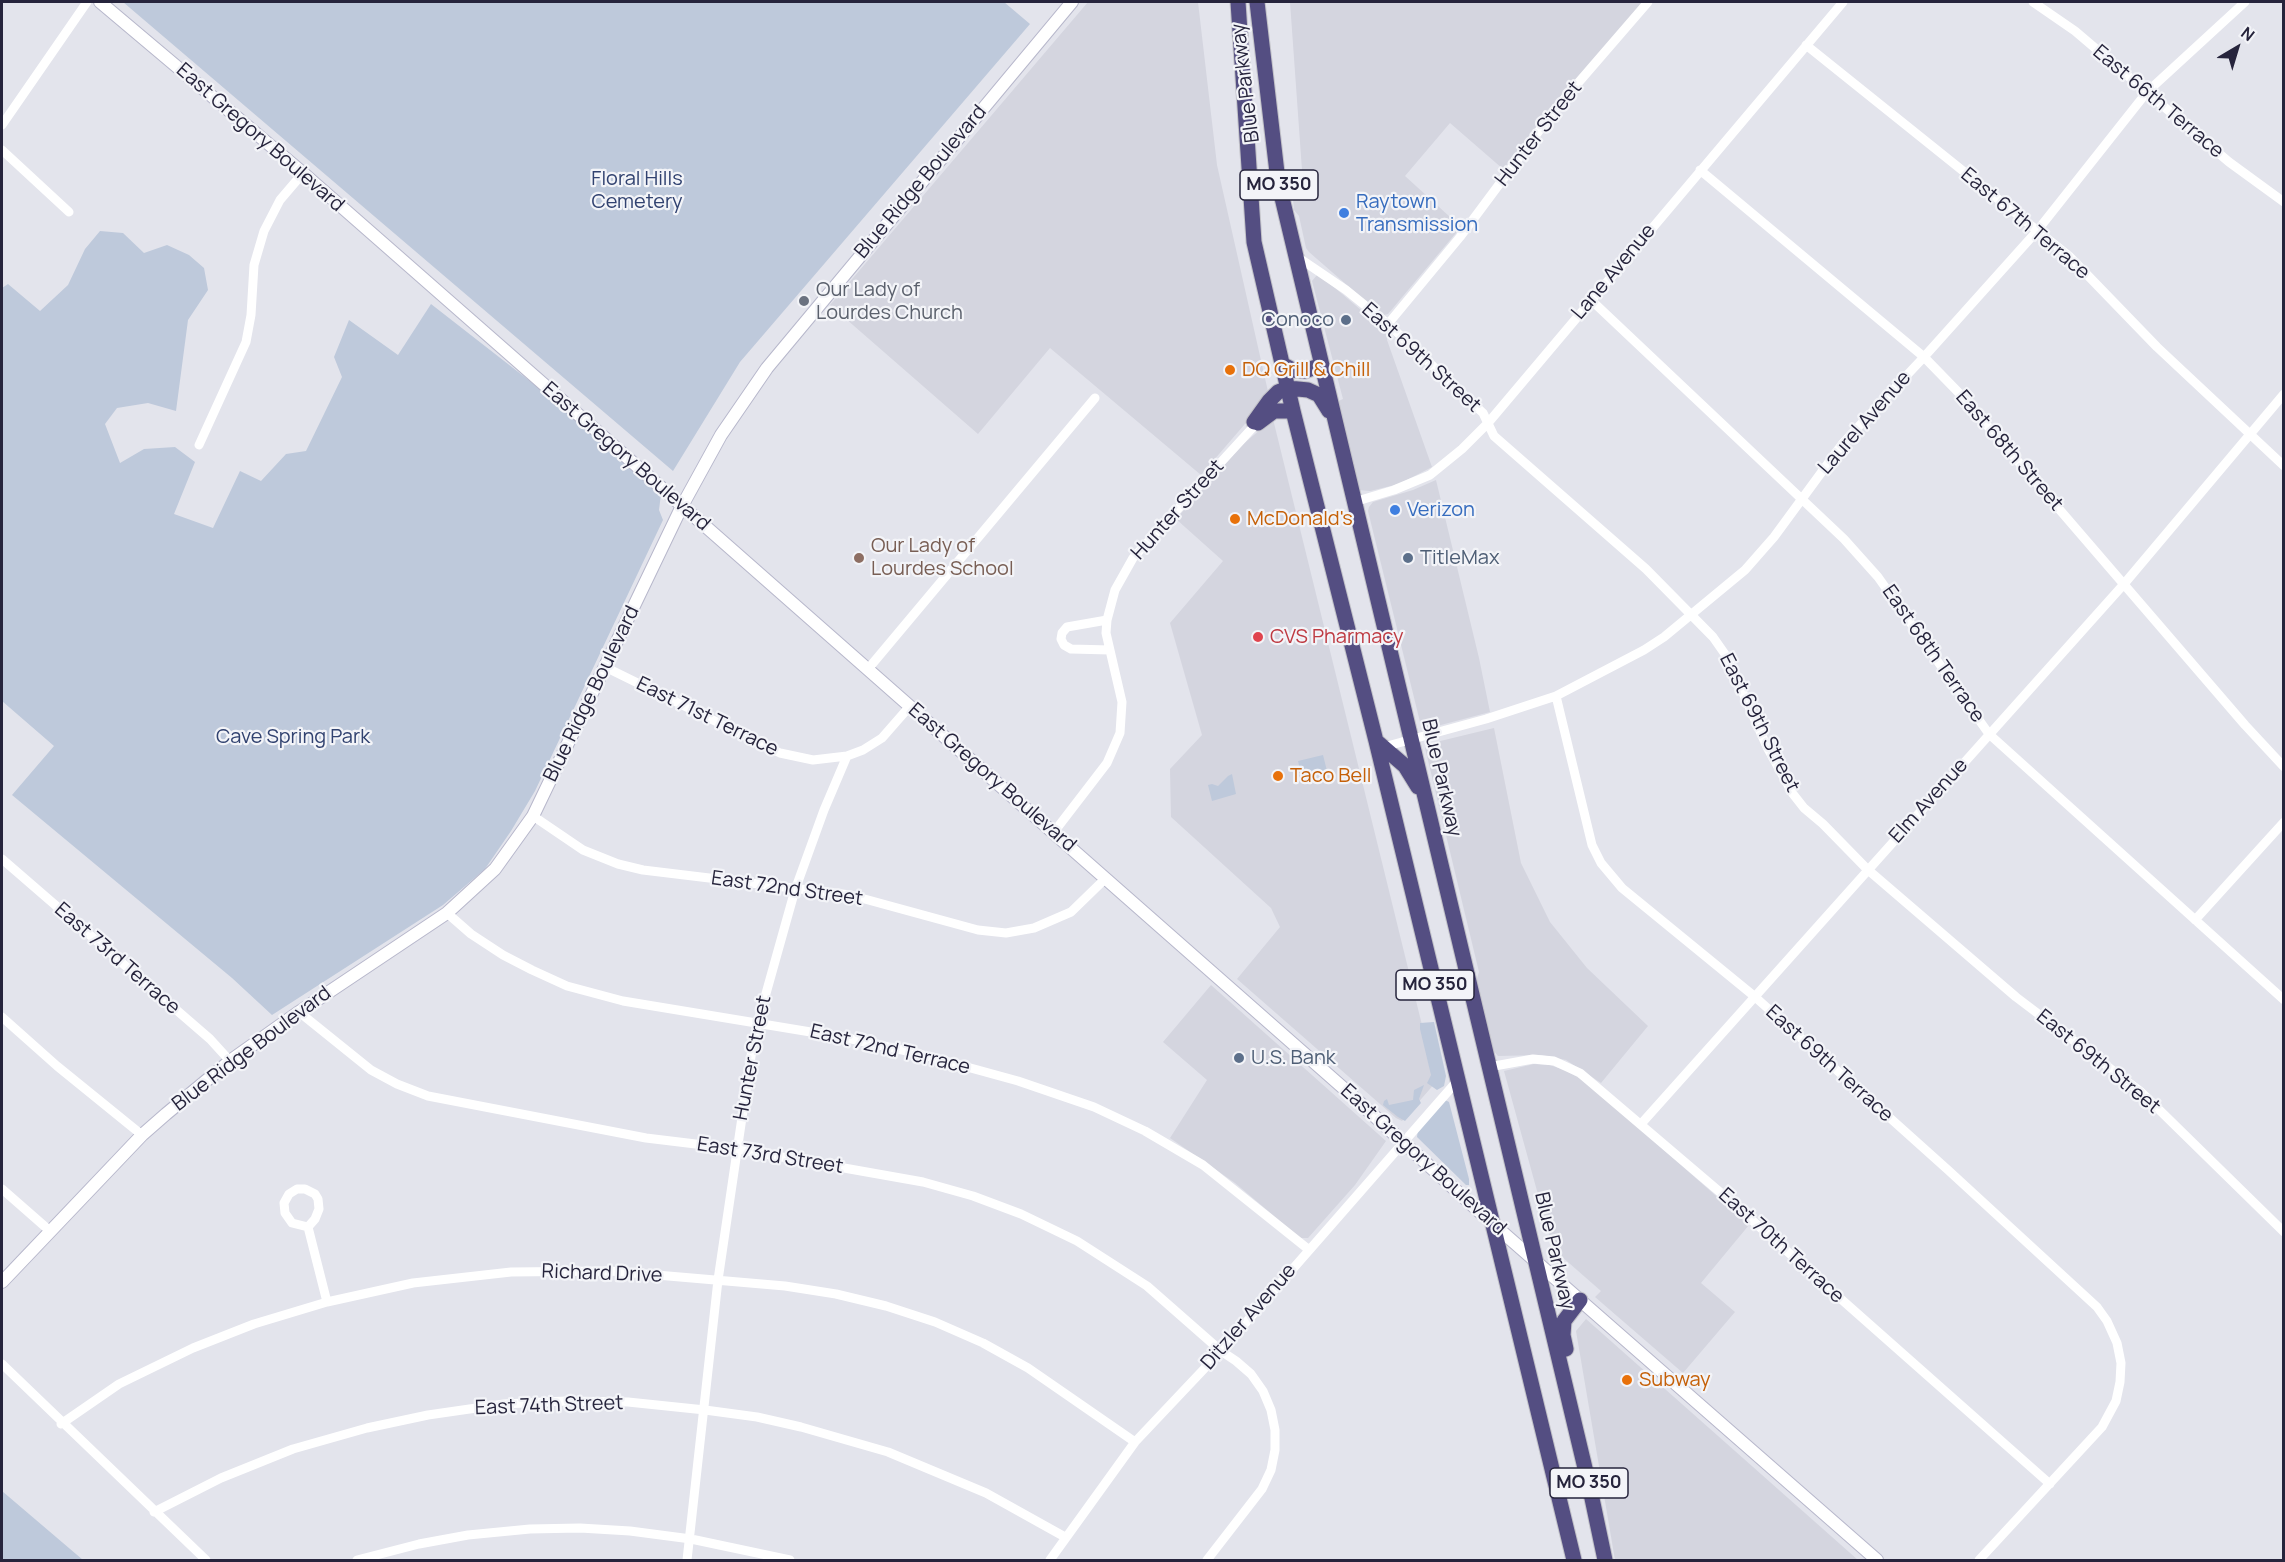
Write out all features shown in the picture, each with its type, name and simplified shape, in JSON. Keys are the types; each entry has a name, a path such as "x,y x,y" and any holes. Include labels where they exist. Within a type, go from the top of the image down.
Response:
{"highway":[{"name":"Blue Parkway","path":"1238,2 1254,242 1293,411 1379,746 1574,1560"},
{"name":"Blue Parkway","path":"1257,2 1278,181 1605,1560"},
{"path":"1282,364 1293,370 1305,372 1321,365"},
{"path":"1255,423 1269,401 1278,392 1288,388 1308,390 1319,395 1334,418"},
{"path":"1255,423 1274,411 1293,411"},
{"path":"1379,746 1405,766 1425,800"},
{"path":"1573,1418 1575,1395 1563,1327 1567,1315 1580,1300"}],"main road":[{"name":"East Gregory Boulevard","path":"100,2 303,173 1054,832 1404,1142 1493,1224 1877,1560"},
{"name":"Blue Ridge Boulevard","path":"2,1282 142,1134 230,1061 447,913 495,869 533,816 682,506 721,435 767,368 1072,2"}],"street":[{"path":"2,125 87,2"},
{"name":"Hunter Street","path":"1388,324 1460,237 1553,112 1648,2"},
{"name":"Lane Avenue","path":"1354,502 1394,490 1430,475 1462,449 1488,423 1842,2"},
{"name":"East 66th Terrace","path":"2033,2 2074,31 2229,162 2283,202"},
{"name":"Laurel Avenue","path":"1379,746 1486,719 1556,696 1644,650 1664,637 1745,570 1774,537 1843,443 2037,231 2147,92 2245,2"},
{"name":"East 67th Terrace","path":"1806,45 2069,256 2157,347 2283,466"},
{"path":"2,150 69,212"},
{"name":"East 68th Street","path":"1700,170 1924,357 1960,394 2283,767"},
{"path":"199,445 246,342 251,315 254,265 264,231 280,200 303,173"},
{"name":"East 69th Street","path":"1296,256 1346,290 1388,324 1483,413 1494,436 1646,569 1692,614 1727,657 1767,747 1793,794 1867,869 2016,997 2140,1091 2283,1232"},
{"name":"East 68th Terrace","path":"1590,299 1844,538 1878,577 1989,734 2283,1000"},
{"name":"Elm Avenue","path":"1641,1124 2124,584 2283,394"},
{"path":"868,669 1095,398"},
{"name":"Hunter Street","path":"1054,832 1107,763 1120,733 1122,702 1106,633 1115,590 1133,558 1255,423"},
{"path":"1107,620 1067,627 1060,639 1071,649 1110,650"},
{"name":"East 71st Terrace","path":"605,667 780,753 813,760 847,756"},
{"name":"East 69th Terrace","path":"1556,696 1586,829 1601,863 1622,888 1754,996 2097,1307 2107,1321 2117,1343 2121,1363 2121,1382 2116,1401 2102,1427 1979,1560"},
{"path":"847,756 863,750 882,738 910,706"},
{"name":"Hunter Street","path":"687,1560 718,1280 758,1022 795,890 824,810 847,756"},
{"name":"East 72nd Street","path":"533,816 583,850 618,864 643,870 850,895 978,930 1006,933 1034,928 1071,912 1106,878"},
{"path":"2195,920 2283,822"},
{"name":"East 73rd Terrace","path":"2,859 210,1039 230,1061"},
{"name":"East 72nd Terrace","path":"447,913 471,934 503,955 567,986 623,1001 758,1022 916,1053 1018,1081 1094,1107 1145,1131 1203,1165 1308,1249"},
{"name":"East 73rd Street","path":"299,1012 372,1070 397,1084 428,1096 646,1138 737,1149 923,1182 973,1196 1022,1214 1077,1241 1130,1274 1147,1286 1221,1351"},
{"path":"2,1017 57,1066 142,1134"},
{"name":"East 70th Terrace","path":"1489,1067 1526,1060 1554,1061 1580,1073 2050,1484"},
{"name":"Ditzler Avenue","path":"1050,1560 1135,1442 1221,1351 1458,1080"},
{"path":"2,1189 50,1231"},
{"path":"297,1189 305,1189 315,1194 318,1200 319,1209 315,1219 308,1227 292,1223 285,1213 284,1203 297,1189"},
{"path":"308,1227 327,1302"},
{"name":"Richard Drive","path":"61,1424 119,1384 193,1348 254,1324 327,1302 413,1283 511,1272 610,1271 785,1286 836,1294 886,1306 935,1322 983,1343 1028,1368 1135,1442"},
{"path":"1207,1560 1262,1489 1271,1470 1275,1450 1275,1430 1271,1410 1263,1391 1251,1374 1221,1351"},
{"path":"2,1364 61,1424 206,1560"},
{"name":"East 74th Street","path":"154,1512 221,1478 293,1449 367,1428 428,1414 504,1404 566,1401 628,1402 705,1410 801,1427 888,1452 986,1493 1065,1537"},
{"path":"357,1560 439,1540 530,1529 620,1530 691,1539 790,1560"}],"shaded area":[{"path":"1088,2 1198,2 1217,165 1269,396 1201,475 1050,348 978,434 830,305"},
{"path":"1290,2 1645,2 1503,169 1450,123 1405,176 1461,227 1388,314 1384,315 1309,252 1306,248 1299,216 1294,210 1292,188 1303,184"},
{"path":"1317,275 1388,333 1387,340 1432,467 1399,484 1370,491 1359,490 1336,402 1343,399 1312,281"},
{"path":"1273,419 1436,1082 1402,1121 1237,979 1280,927 1271,908 1171,817 1170,769 1202,735 1170,623 1223,561 1176,519 1242,445"},
{"path":"1436,480 1490,712 1422,730 1368,511 1373,502 1413,490"},
{"path":"1494,728 1521,863 1550,922 1587,968 1648,1026 1601,1083 1566,1060 1541,1055 1498,1056 1492,1049 1476,982 1479,972 1425,748 1428,744"},
{"path":"1211,985 1386,1141 1355,1185 1308,1238 1300,1238 1235,1183 1170,1138 1207,1080 1163,1042"},
{"path":"1534,1064 1550,1065 1567,1071 1588,1083 1749,1225 1701,1283 1735,1312 1683,1373 1595,1297 1601,1291 1553,1249 1504,1071"},
{"path":"1586,1319 1858,1560 1615,1560 1576,1331"}],"green space":[{"name":"Floral Hills Cemetery","path":"123,2 1004,2 1030,24 740,362 673,471"},
{"name":"Cave Spring Park","path":"100,231 123,233 144,253 167,245 189,255 204,268 208,290 188,320 176,411 148,403 117,408 105,424 120,463 144,449 175,447 195,462 174,514 213,528 240,471 261,481 286,454 306,451 342,377 334,357 349,320 398,355 431,304 558,403 661,494 659,510 663,520 535,791 485,869 443,905 272,1015 232,978 12,795 54,746 2,701 2,288 8,284 40,311 68,285 85,249"},
{"path":"1323,755 1327,771 1302,778 1298,761"},
{"path":"1232,774 1236,794 1212,801 1208,785 1218,786"},
{"path":"1434,1022 1446,1076 1444,1086 1437,1090 1427,1083 1431,1075 1420,1029 1420,1023"},
{"path":"1424,1085 1419,1099 1421,1103 1405,1121 1383,1105 1387,1099 1389,1105 1413,1100 1414,1090"},
{"path":"1445,1100 1449,1102 1469,1185 1466,1185 1417,1137 1418,1129"},
{"path":"2,1491 83,1560 2,1560"}],"place":[{"name":"Raytown Transmission","path":"1344,213"},
{"name":"Our Lady of Lourdes Church","path":"804,301"},
{"name":"Conoco","path":"1346,320"},
{"name":"DQ Grill & Chill","path":"1230,370"},
{"name":"Verizon","path":"1395,510"},
{"name":"McDonald's","path":"1235,519"},
{"name":"Our Lady of Lourdes School","path":"859,558"},
{"name":"TitleMax","path":"1408,558"},
{"name":"CVS Pharmacy","path":"1258,637"},
{"name":"Taco Bell","path":"1278,776"},
{"name":"U.S. Bank","path":"1239,1058"},
{"name":"Subway","path":"1627,1380"}]}
